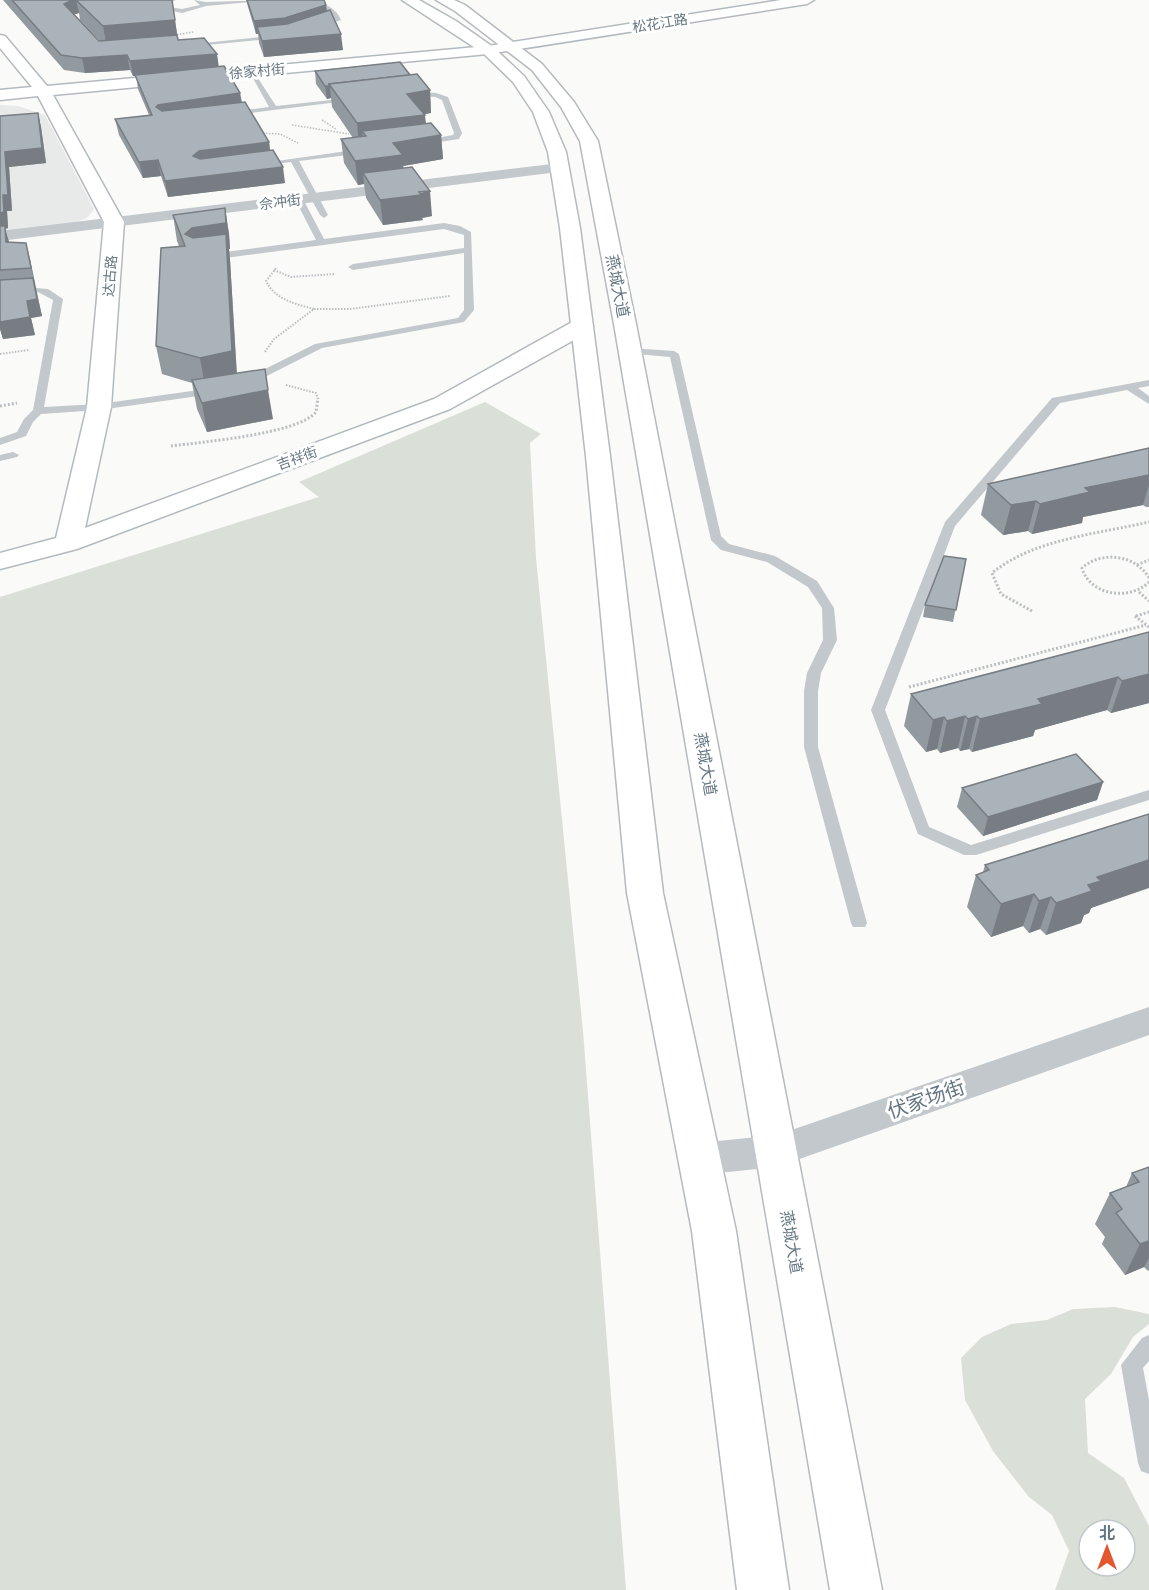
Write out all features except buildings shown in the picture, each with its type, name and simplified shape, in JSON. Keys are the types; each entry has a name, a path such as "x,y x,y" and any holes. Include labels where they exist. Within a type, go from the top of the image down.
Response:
{"main road":[{"name":"燕城大道","path":"409,0 537,67 562,97 589,141 630,351 856,1590"},
{"name":"燕城大道","path":"443,0 460,8 501,48 542,112 558,152 582,326 645,893 714,1231 763,1590"},
{"name":"松花江路","path":"501,48 802,0"},
{"path":"0,39 43,90 114,222"},
{"name":"徐家村街","path":"0,94 220,71 252,71 501,48"},
{"name":"达古路","path":"68,543 99,407 114,222"},
{"name":"吉祥街","path":"0,561 68,543 442,404 582,326"}],"street":[{"name":"佘冲街","path":"0,236 560,168"},
{"name":"伏家场街","path":"699,1159 777,1151 1149,1021"}],"lane":[{"path":"160,8 161,4 173,0"},
{"path":"149,8 185,11 200,2 270,0"},
{"path":"305,0 332,10 338,20 305,32"},
{"path":"196,44 209,47 288,36"},
{"path":"252,71 274,109"},
{"path":"407,93 419,92 445,99 458,133 456,137 444,141 411,145"},
{"path":"219,115 360,99"},
{"path":"248,165 366,151"},
{"path":"294,160 306,199 309,218 321,242"},
{"path":"306,199 324,215"},
{"path":"197,259 444,226 457,228 468,234 469,310 461,320 319,346 234,388"},
{"path":"353,267 469,250"},
{"path":"0,292 32,288 49,292 58,299 38,411 28,421 22,434 0,442"},
{"path":"630,351 674,354 715,537 725,547 771,559 813,584 828,608 830,640 814,673 811,691 811,747 859,923"},
{"path":"1149,383 1056,400 949,525 878,710 923,830 970,851 1149,795"},
{"path":"1130,387 1149,402"},
{"path":"38,411 99,407 222,390"},
{"path":"0,458 13,455"},
{"path":"1149,1345 1132,1365 1149,1463"}],"path":[{"path":"167,36 199,32"},
{"path":"311,127 326,122"},
{"path":"288,124 337,130 346,135 357,133"},
{"path":"264,129 253,133 289,137 298,142 310,158"},
{"path":"274,270 291,277 311,277 348,271 353,267"},
{"path":"314,309 341,310 394,305 469,293"},
{"path":"0,354 50,347"},
{"path":"1032,611 1006,600 995,590 992,573 1012,557 1050,545 1149,522"},
{"path":"1099,558 1122,559 1137,565 1149,580 1147,587 1138,592 1118,594 1100,589 1086,580 1083,568 1091,560 1099,558"},
{"path":"1137,565 1149,560"},
{"path":"1138,592 1149,601"},
{"path":"1148,626 1135,616 1149,612"},
{"path":"884,693 1148,626"}],"shaded area":[{"path":"0,105 18,106 45,115 94,209 87,218 63,227 0,234"},
{"path":"485,402 541,434 530,443 536,558 583,1031 626,1590 0,1590 0,597 319,497 299,482"},
{"path":"1115,1307 1149,1314 1149,1324 1133,1337 1111,1374 1085,1399 1088,1453 1124,1478 1149,1526 1149,1590 1055,1590 1069,1551 1052,1515 1029,1497 993,1451 965,1400 961,1358 982,1337 1011,1324 1047,1320 1073,1309"}]}
